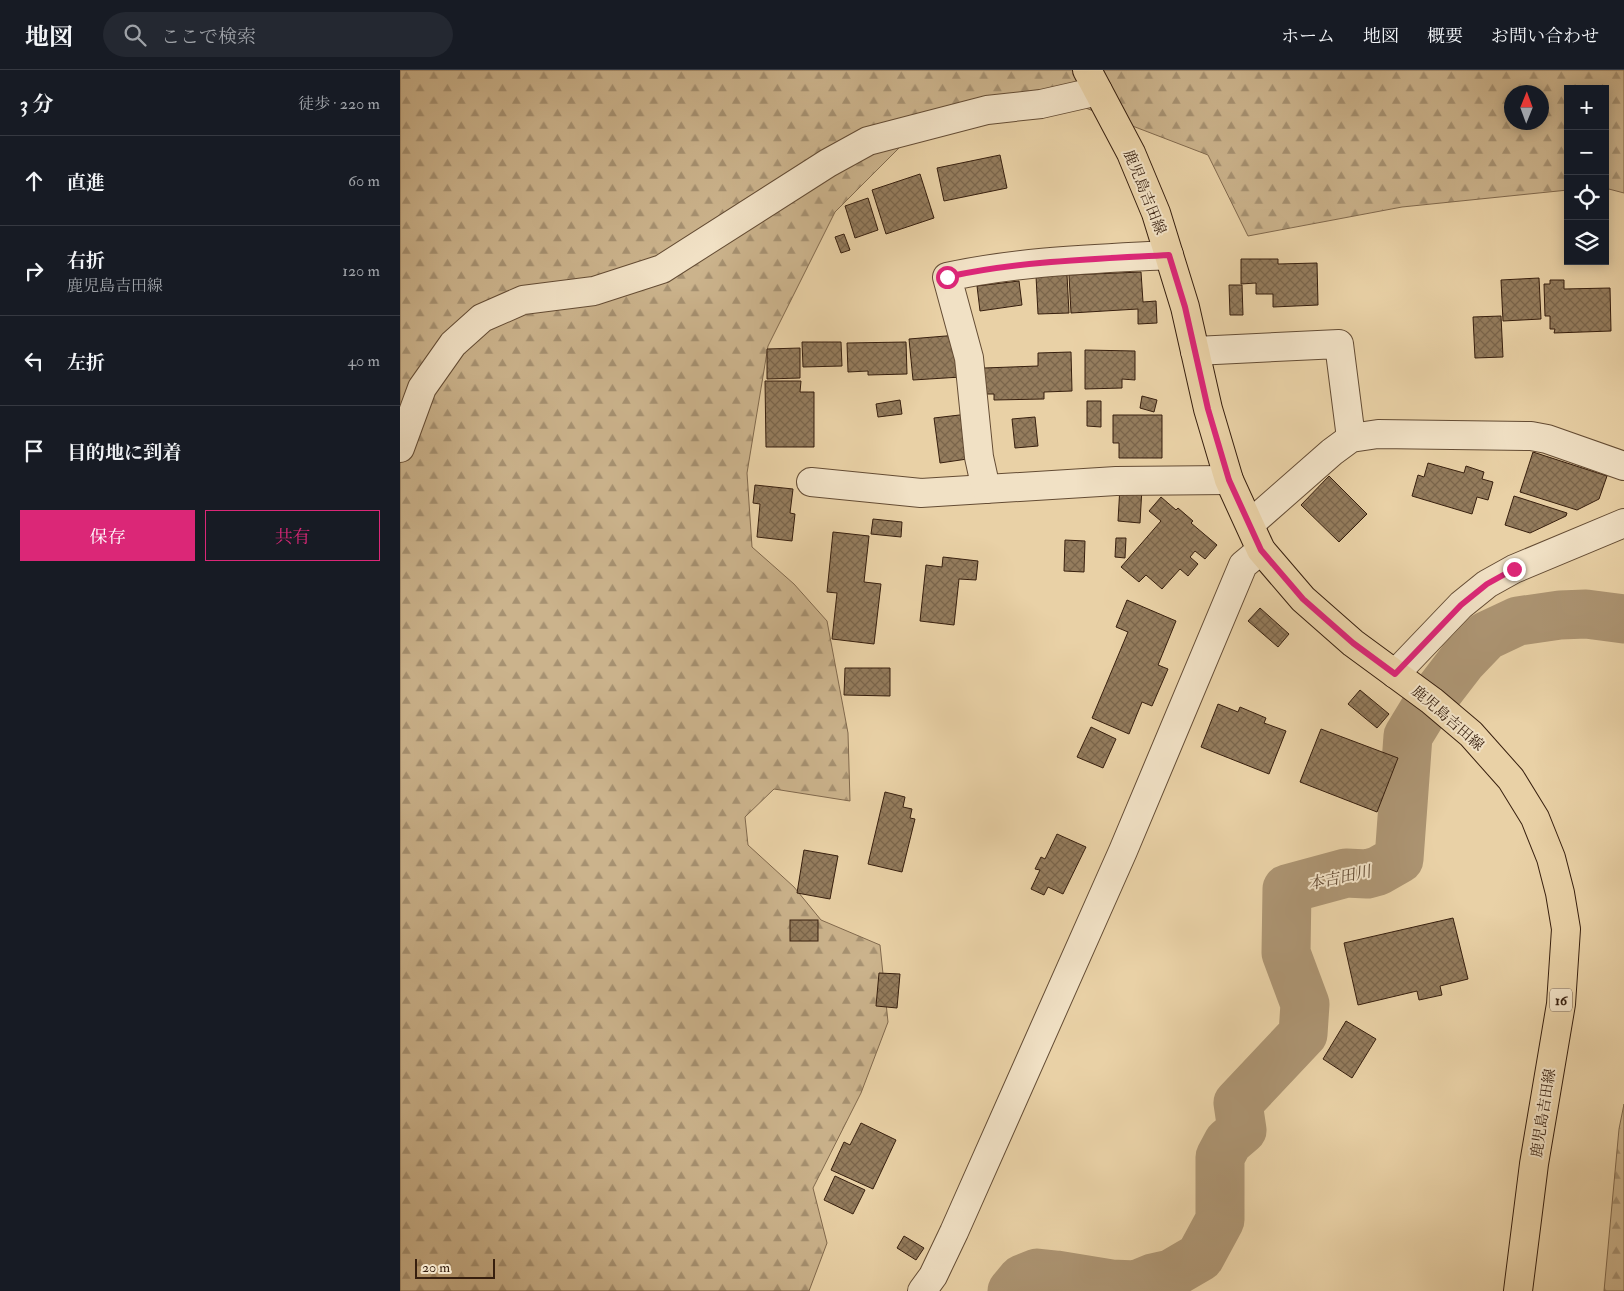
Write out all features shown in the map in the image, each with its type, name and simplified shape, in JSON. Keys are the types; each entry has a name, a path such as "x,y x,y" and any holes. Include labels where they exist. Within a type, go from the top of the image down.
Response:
{"main road":[{"name":"鹿児島吉田線","path":"1093,80 1131,153 1156,213 1185,307 1208,409 1229,480 1261,550 1303,599 1353,643 1421,693 1471,734 1511,779 1535,818 1551,858 1560,893 1566,929 1561,1004 1534,1164 1518,1291"}],"street":[{"path":"400,448 422,388 453,344 482,318 523,300 594,291 662,268 828,163 868,141 987,110 1041,104 1093,80"},
{"path":"986,489 979,457 969,358 947,277 975,271 1063,262 1169,255"},
{"path":"1195,351 1339,344 1351,438"},
{"path":"1250,524 1332,452 1351,438 1378,434 1531,436 1546,439 1624,466"},
{"path":"812,482 921,492 1116,481 1229,480"},
{"path":"1395,674 1461,605 1487,584 1514,569 1624,523"},
{"path":"922,1291 933,1276 1007,1114 1123,850 1243,565 1261,550"}],"green space":[{"path":"400,70 1624,70 1624,193 1609,189 1609,85 1564,85 1564,190 1402,207 1248,236 1208,155 1070,102 906,141 835,212 768,346 747,473 752,547 794,584 827,621 848,733 850,801 774,789 745,817 748,845 794,887 821,920 880,945 888,1022 861,1093 813,1188 827,1243 809,1291 400,1291"},
{"path":"1624,1104 1624,1291 1604,1291 1619,1129"}],"building":[{"path":"1000,155 1007,188 944,201 937,168"},
{"path":"920,174 934,218 886,234 872,190"},
{"path":"868,198 878,230 855,238 845,206"},
{"path":"844,234 850,250 841,253 835,237"},
{"path":"1241,259 1278,259 1278,264 1317,263 1318,305 1273,307 1273,294 1256,294 1256,283 1241,284"},
{"path":"1141,272 1143,302 1156,301 1157,323 1138,324 1138,309 1071,313 1069,275"},
{"path":"1067,275 1069,313 1038,314 1036,276"},
{"path":"1539,278 1541,319 1503,321 1501,280"},
{"path":"1550,280 1564,280 1564,289 1610,288 1611,331 1554,333 1555,329 1550,329 1550,316 1545,316 1544,284 1550,284"},
{"path":"1019,281 1022,305 980,311 977,286"},
{"path":"1229,285 1242,285 1243,315 1230,315"},
{"path":"1501,316 1503,357 1475,358 1473,317"},
{"path":"958,335 961,377 913,380 909,339"},
{"path":"802,342 841,342 842,366 803,367"},
{"path":"906,342 907,374 868,375 868,371 848,372 847,343"},
{"path":"800,348 800,378 767,379 767,349"},
{"path":"1085,350 1135,351 1135,380 1122,379 1122,388 1085,389"},
{"path":"1071,352 1072,391 1044,392 1044,399 994,400 994,394 984,394 984,368 1038,366 1038,353"},
{"path":"765,381 801,381 800,392 814,392 814,447 766,447"},
{"path":"1142,396 1157,400 1154,412 1140,408"},
{"path":"900,400 902,414 878,417 876,404"},
{"path":"1087,401 1101,401 1101,427 1087,426"},
{"path":"968,414 974,458 940,463 934,418"},
{"path":"1113,415 1162,415 1162,458 1119,458 1119,443 1113,443"},
{"path":"1035,417 1038,446 1015,448 1012,419"},
{"path":"1533,452 1607,476 1599,499 1577,510 1520,492"},
{"path":"1428,463 1464,473 1466,466 1484,472 1482,479 1493,482 1488,500 1477,497 1472,514 1412,496 1418,475 1424,477"},
{"path":"1329,476 1367,514 1339,542 1301,505"},
{"path":"755,485 793,489 790,513 795,514 792,541 757,537 760,504 753,503"},
{"path":"1120,486 1142,488 1140,523 1118,521"},
{"path":"1514,496 1567,513 1566,516 1530,533 1505,525"},
{"path":"1161,497 1176,510 1178,508 1193,521 1191,523 1217,545 1205,559 1195,551 1190,557 1198,564 1188,576 1180,569 1162,589 1146,575 1139,582 1121,567 1161,521 1149,511"},
{"path":"873,519 902,522 901,537 871,534"},
{"path":"833,532 869,536 864,582 881,584 874,644 832,639 837,593 827,592"},
{"path":"1116,538 1126,538 1125,558 1115,557"},
{"path":"1065,540 1085,541 1084,572 1064,571"},
{"path":"943,557 978,561 976,580 959,579 954,625 920,621 926,565 942,567"},
{"path":"1127,600 1176,621 1158,665 1168,669 1152,706 1142,702 1129,734 1092,718 1128,632 1116,627"},
{"path":"1260,608 1289,634 1278,647 1248,621"},
{"path":"845,668 890,668 890,696 844,695"},
{"path":"1360,690 1389,714 1377,728 1348,704"},
{"path":"1218,704 1238,712 1240,707 1266,718 1264,723 1286,731 1269,774 1201,747"},
{"path":"1091,727 1116,739 1103,768 1077,757"},
{"path":"1321,729 1398,758 1377,812 1300,782"},
{"path":"885,792 905,797 903,807 912,809 910,818 915,819 902,872 868,864"},
{"path":"1057,834 1086,847 1063,894 1048,887 1044,895 1031,889 1040,870 1035,869 1041,857 1045,859"},
{"path":"804,850 838,856 830,899 797,893"},
{"path":"1453,918 1468,979 1440,986 1442,995 1419,1000 1417,991 1358,1005 1344,943"},
{"path":"790,920 818,920 818,941 790,941"},
{"path":"879,973 900,974 897,1008 876,1006"},
{"path":"1346,1021 1376,1039 1352,1078 1323,1059"},
{"path":"861,1123 896,1140 873,1189 831,1170 844,1142 850,1145"},
{"path":"835,1176 865,1190 853,1214 824,1200"},
{"path":"904,1236 924,1248 916,1260 897,1248"}],"waterway":[{"name":"本吉田川","path":"1012,1291 1022,1279 1037,1273 1111,1284 1136,1285 1153,1278 1171,1274 1200,1257 1220,1220 1220,1157 1228,1142 1242,1130 1238,1103 1303,1034 1305,1004 1286,953 1287,889 1346,873 1367,874 1378,871 1399,859 1408,736 1422,713 1462,661 1486,636 1518,621 1560,615 1586,614 1624,619"}],"route":[{"path":"947,277 975,271 1082,260 1169,255 1185,307 1208,409 1229,480 1261,550 1303,599 1353,643 1395,674 1461,605 1487,584 1514,569"}]}
